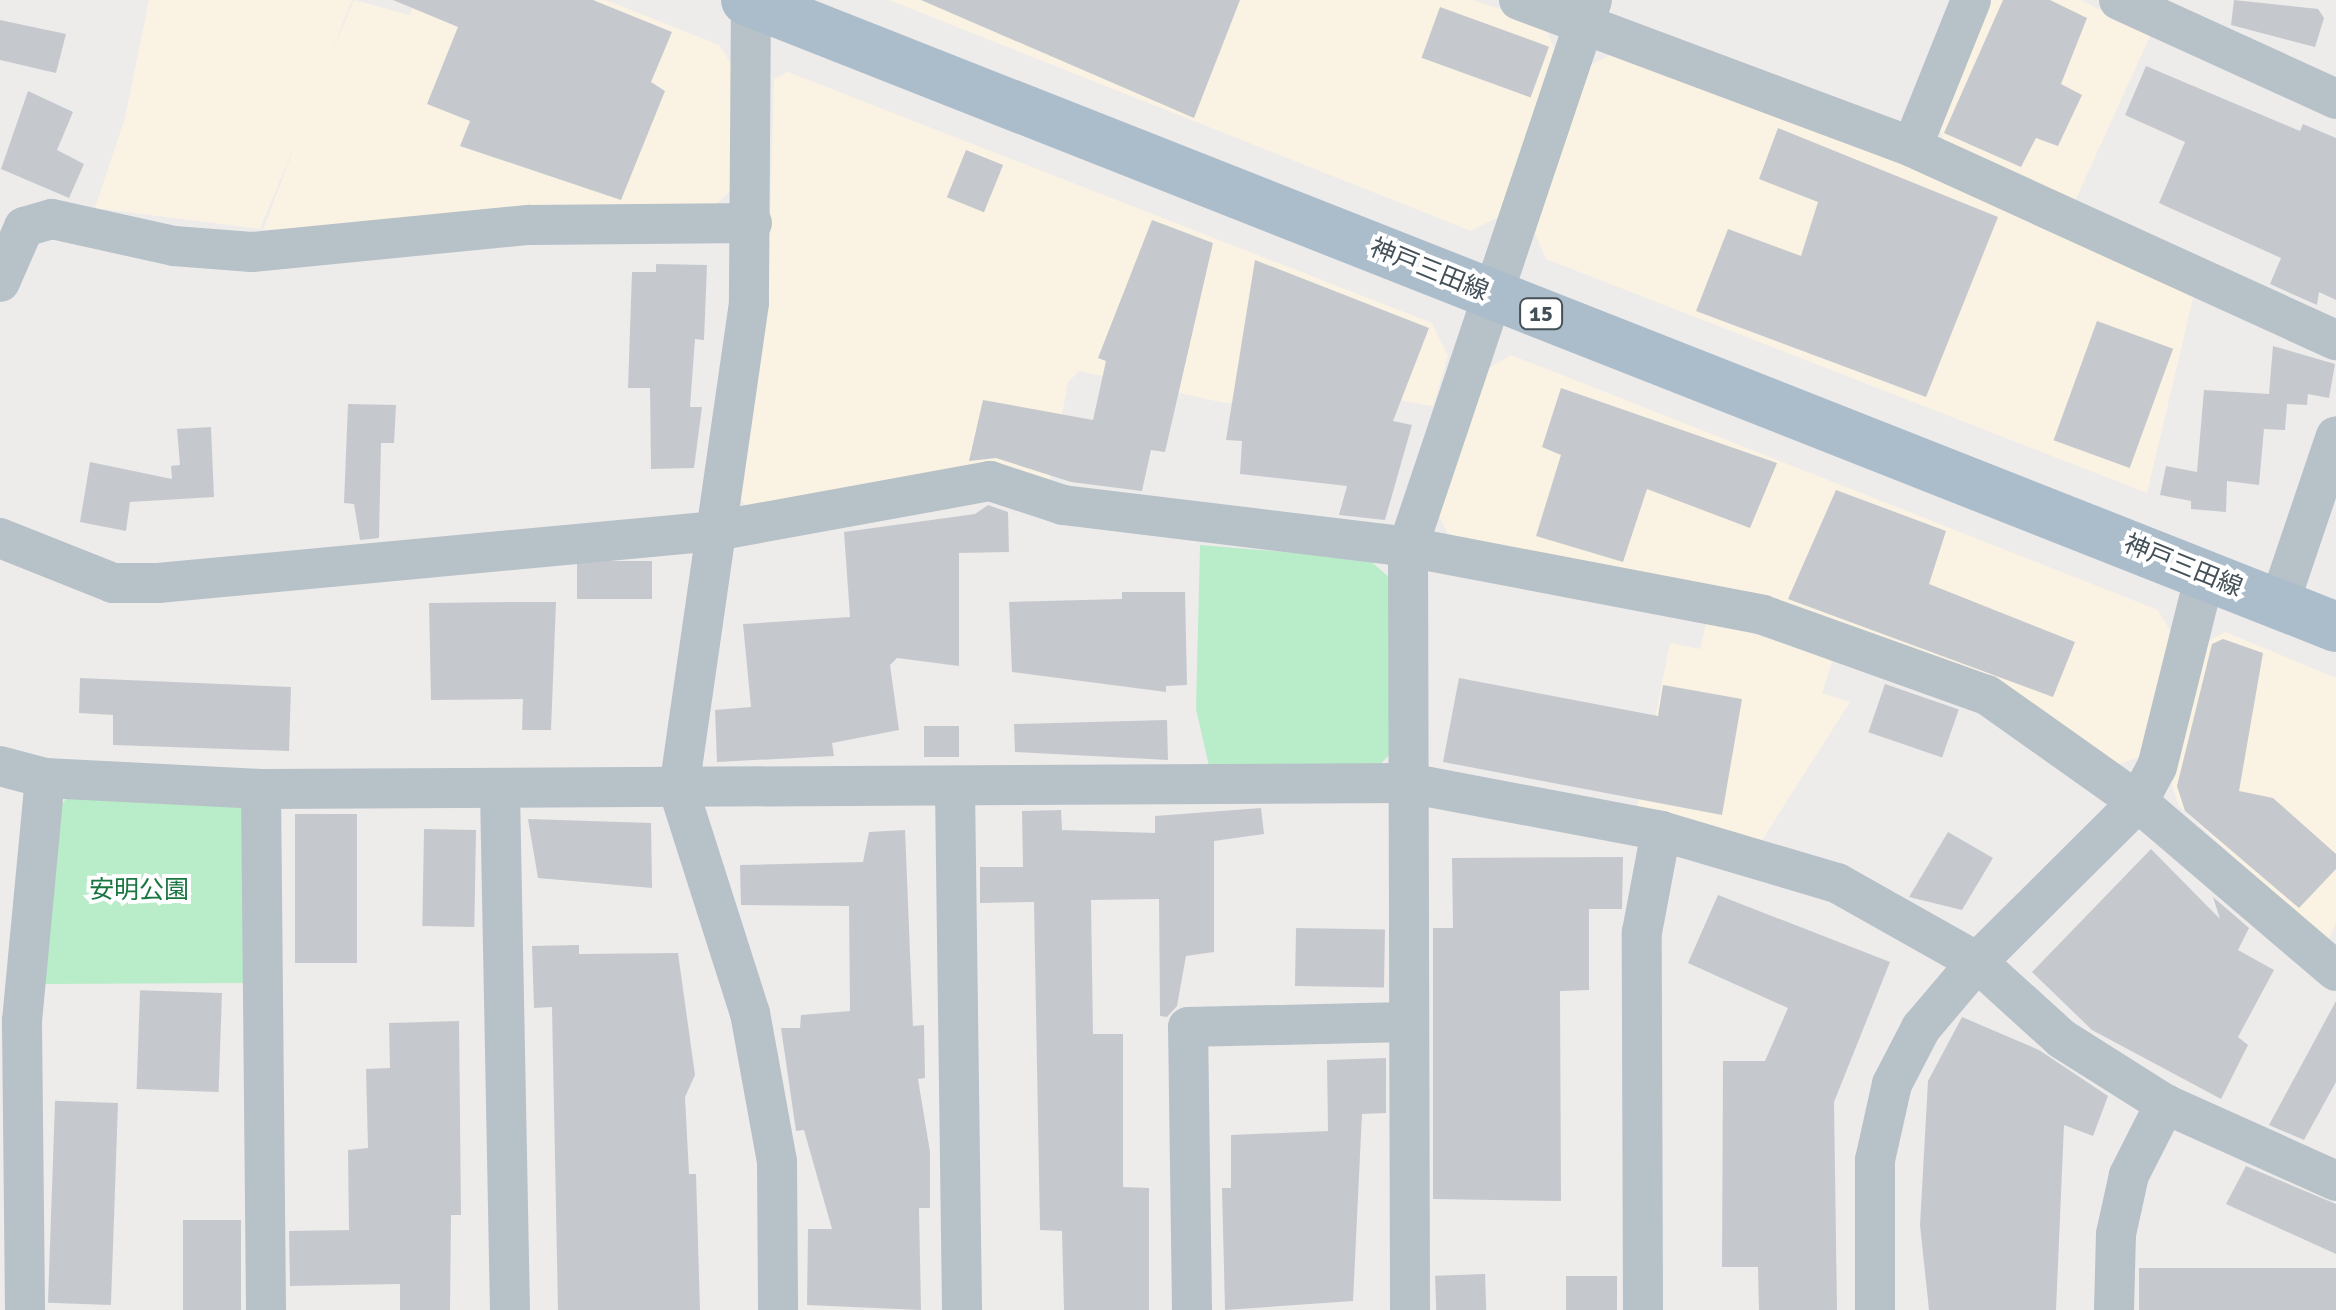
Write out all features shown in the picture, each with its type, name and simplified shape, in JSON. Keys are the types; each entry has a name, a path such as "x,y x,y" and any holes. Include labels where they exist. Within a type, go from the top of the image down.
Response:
{"main road":[{"name":"神戸三田線","path":"749,1 2336,627"}],"street":[{"path":"1519,0 1588,11 1912,147 2336,340"},
{"path":"1912,147 1972,0"},
{"path":"2119,0 2158,8 2334,90"},
{"path":"749,1 749,304 680,790 750,1013 777,1161 778,1310"},
{"path":"1410,1310 1406,1022 1408,547 1588,11"},
{"path":"0,282 24,227 52,218 174,246 252,252 529,226 752,223"},
{"path":"2279,604 2336,436"},
{"path":"0,538 113,583 158,583 715,531 990,481 1063,504 1408,547 1764,615 1987,695 2138,802 2336,971"},
{"path":"1875,1310 1876,1160 1892,1084 1921,1028 1977,962 2138,802 2157,767 2205,574"},
{"path":"0,766 45,778 261,789 500,791 1408,784 1661,831 1837,882 1977,962 2062,1039 2164,1104 2336,1181"},
{"path":"26,1310 22,1021 45,778"},
{"path":"261,789 266,1310"},
{"path":"955,789 962,1310"},
{"path":"500,791 510,1310"},
{"path":"1644,1310 1642,932 1661,831"},
{"path":"1192,1310 1188,1027 1406,1022"},
{"path":"2114,1310 2116,1234 2130,1176 2164,1104"}],"shaded area":[{"path":"149,0 352,0 328,62 354,0 410,15 416,0 606,0 719,45 732,65 730,191 713,207 263,230 298,137 260,229 95,208 125,118"},
{"path":"889,0 1472,0 1543,23 1556,53 1500,216 1471,231"},
{"path":"1989,0 2081,0 2150,36 2075,201 1945,145 1937,122"},
{"path":"1614,53 1902,161 2194,294 2147,493 1546,259 1532,227 1586,67"},
{"path":"788,72 1432,323 1448,356 1433,406 1373,396 1225,403 1079,371 1068,382 1048,489 752,511 740,499 768,300 774,79"},
{"path":"1511,355 2158,610 2171,632 2142,756 2119,764 1999,694 1448,535 1436,509 1482,372"},
{"path":"1707,619 1833,659 1822,693 1850,702 1762,840 1636,812 1670,643 1700,649"},
{"path":"2225,632 2336,678 2336,922 2327,943 2179,806 2172,786 2202,645"}],"green space":[{"path":"1200,545 1368,559 1390,578 1392,752 1375,770 1209,766 1196,709"},
{"name":"安明公園","path":"70,793 229,798 246,812 248,983 39,984 52,819"}],"building":[{"path":"393,0 593,0 672,32 651,82 665,91 621,200 460,146 470,121 427,104 458,27"},
{"path":"921,0 1240,0 1194,118"},
{"path":"2003,0 2050,0 2087,18 2061,84 2082,95 2058,146 2036,138 2021,167 1944,133"},
{"path":"2234,0 2318,9 2324,18 2315,47 2231,25"},
{"path":"1440,7 1549,47 1531,97 1422,58"},
{"path":"0,20 66,34 56,73 0,60"},
{"path":"2146,66 2300,131 2303,124 2336,138 2336,300 2319,292 2317,305 2270,284 2281,258 2159,203 2185,142 2125,115"},
{"path":"28,91 73,112 57,150 84,164 69,198 1,169"},
{"path":"1778,128 1998,217 1926,397 1696,311 1728,229 1801,256 1818,202 1759,179"},
{"path":"966,150 1003,165 984,212 947,197"},
{"path":"1152,220 1213,243 1165,452 1151,450 1142,491 1071,482 996,458 969,461 983,400 1093,420 1106,361 1098,358"},
{"path":"1255,260 1429,328 1393,421 1412,425 1385,520 1339,515 1347,486 1240,474 1242,441 1226,440"},
{"path":"656,264 707,265 704,340 695,339 690,407 702,407 694,468 651,469 650,388 628,388 632,272 656,272"},
{"path":"2097,321 2173,349 2130,468 2054,440"},
{"path":"2273,346 2335,364 2329,398 2308,394 2307,405 2287,404 2285,430 2264,429 2259,485 2227,481 2226,512 2191,509 2191,501 2160,495 2166,466 2197,472 2204,390 2269,394"},
{"path":"1561,388 1777,463 1750,528 1647,489 1623,562 1536,536 1561,455 1542,447"},
{"path":"348,404 396,405 394,443 381,443 379,538 360,540 354,504 344,503"},
{"path":"211,427 214,497 130,502 126,531 80,522 90,462 172,479 171,466 180,465 177,429"},
{"path":"1836,490 1946,531 1929,584 2075,642 2053,697 1788,599"},
{"path":"988,505 1008,512 1009,552 959,553 959,666 897,658 890,665 899,730 832,743 834,756 717,762 715,710 751,707 743,624 850,617 844,532 975,514"},
{"path":"577,561 652,561 652,599 577,599"},
{"path":"1122,592 1185,592 1187,685 1166,686 1166,692 1012,672 1009,602 1122,599"},
{"path":"556,602 551,730 522,730 523,699 431,700 429,603"},
{"path":"2223,639 2263,653 2239,791 2273,798 2336,854 2336,869 2299,908 2185,811 2177,786 2212,644"},
{"path":"80,678 291,687 289,751 113,745 113,715 79,713"},
{"path":"1459,678 1658,716 1663,685 1742,699 1722,815 1443,762"},
{"path":"1885,684 1959,709 1942,758 1868,732"},
{"path":"1167,720 1168,760 1015,752 1014,724"},
{"path":"924,726 959,726 959,757 924,757"},
{"path":"1261,808 1264,834 1214,841 1214,952 1186,956 1177,1006 1167,1017 1160,1016 1159,899 1091,900 1093,1034 1123,1034 1123,1187 1149,1188 1149,1310 1064,1310 1062,1231 1040,1230 1034,902 980,903 980,867 1023,867 1022,811 1061,810 1062,830 1155,833 1155,816"},
{"path":"295,814 357,814 357,963 295,963"},
{"path":"528,819 651,823 652,888 538,878"},
{"path":"424,829 476,830 474,927 422,926"},
{"path":"905,830 913,1026 924,1025 925,1078 918,1079 930,1152 930,1208 919,1208 921,1310 807,1305 808,1229 832,1229 804,1130 796,1131 781,1028 800,1028 801,1015 850,1011 849,906 741,905 740,865 863,862 869,832"},
{"path":"1948,832 1993,858 1962,910 1909,897"},
{"path":"2151,849 2220,919 2213,897 2249,928 2238,950 2274,970 2238,1037 2248,1045 2221,1099 2092,1030 2032,972"},
{"path":"1623,857 1622,909 1589,909 1589,990 1560,991 1561,1201 1433,1199 1433,928 1453,928 1452,858"},
{"path":"1718,895 1890,962 1834,1102 1837,1310 1759,1310 1758,1267 1722,1267 1723,1061 1765,1061 1788,1008 1688,963"},
{"path":"1296,928 1385,930 1384,988 1295,986"},
{"path":"579,945 579,954 678,953 695,1075 685,1097 689,1174 696,1174 700,1310 558,1310 552,1007 534,1008 532,946"},
{"path":"140,990 222,993 219,1092 137,1089"},
{"path":"2336,1001 2336,1082 2304,1140 2269,1125"},
{"path":"1962,1017 2039,1050 2108,1096 2093,1136 2064,1125 2056,1310 1929,1310 1920,1225 1928,1081"},
{"path":"459,1021 461,1215 451,1215 450,1310 400,1310 400,1284 290,1286 289,1231 349,1230 348,1150 368,1148 366,1069 390,1068 389,1023"},
{"path":"1386,1058 1386,1113 1362,1114 1353,1301 1225,1310 1222,1188 1231,1188 1231,1135 1328,1131 1327,1060"},
{"path":"55,1101 118,1103 111,1305 48,1303"},
{"path":"2246,1166 2336,1204 2336,1254 2226,1204"},
{"path":"183,1220 241,1220 241,1310 183,1310"},
{"path":"2139,1268 2336,1268 2336,1310 2139,1310"},
{"path":"1485,1274 1486,1310 1436,1310 1435,1276"},
{"path":"1566,1276 1617,1276 1617,1310 1566,1310"}]}
